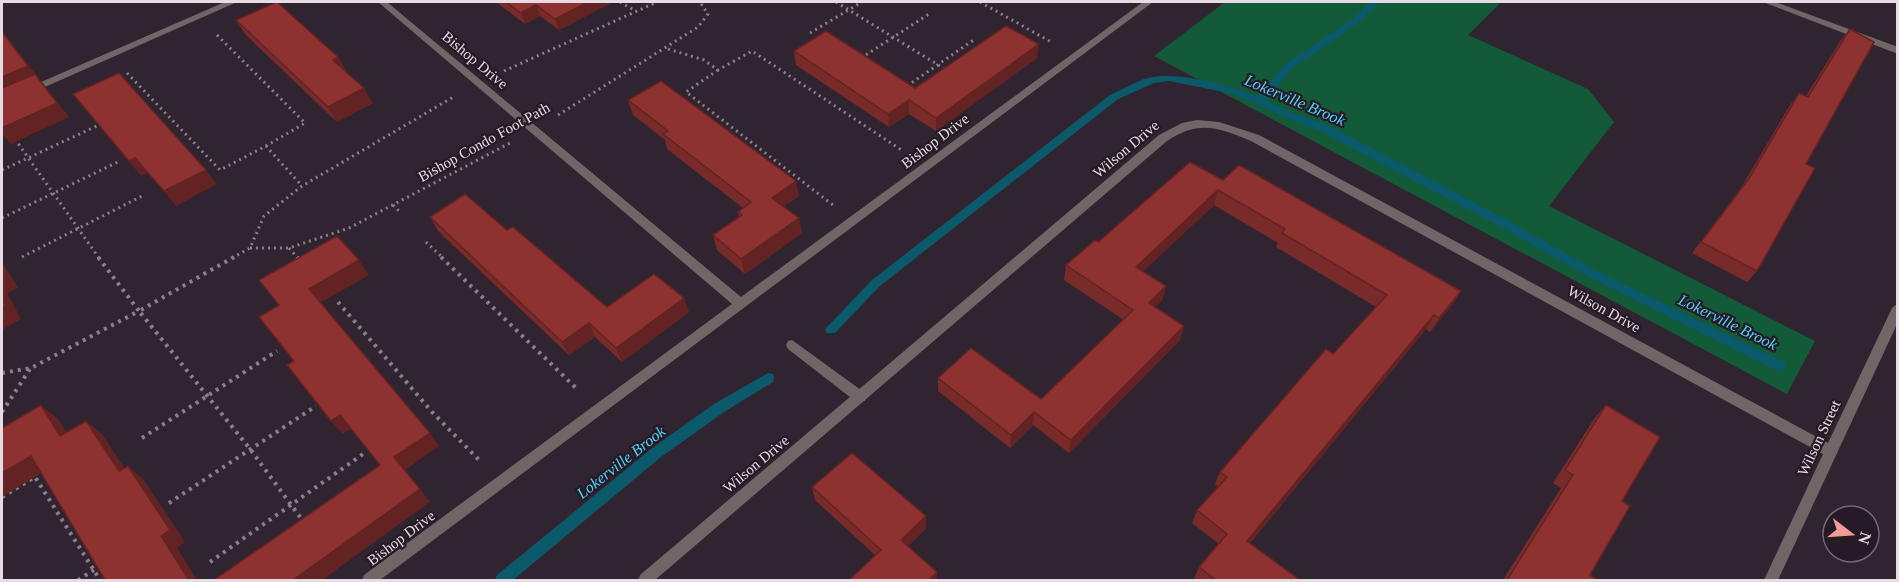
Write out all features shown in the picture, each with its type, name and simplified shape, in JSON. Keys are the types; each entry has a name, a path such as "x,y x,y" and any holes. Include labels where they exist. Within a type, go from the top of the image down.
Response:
{"street":[{"path":"2,103 232,2"},
{"name":"Bishop Drive","path":"382,2 741,304"},
{"name":"Bishop Drive","path":"369,580 1148,2"},
{"path":"1768,2 1898,51"},
{"name":"Wilson Drive","path":"645,580 1163,138 1191,123 1211,123 1255,138 1831,451"},
{"name":"Wilson Street","path":"1771,580 1898,308"},
{"path":"792,345 860,397"}],"path":[{"path":"620,2 634,10"},
{"path":"250,248 264,216 302,186 479,83 634,10 657,2"},
{"name":"Bishop Condo Foot Path","path":"2,373 31,368 139,311 250,248 289,248 349,228 534,130 698,27 708,14 698,2"},
{"path":"836,2 957,77"},
{"path":"810,33 862,2"},
{"path":"980,2 1075,56"},
{"path":"858,59 928,14"},
{"path":"110,55 220,170 305,123 198,16"},
{"path":"899,91 975,39"},
{"path":"966,45 973,49"},
{"path":"667,48 704,60 718,70"},
{"path":"853,221 686,92 718,70 752,51 926,166"},
{"path":"908,85 914,89"},
{"path":"2,170 99,125"},
{"path":"15,138 77,229 139,311 250,449 305,525"},
{"path":"266,146 302,186"},
{"path":"2,218 120,161"},
{"path":"22,257 144,195"},
{"path":"393,205 400,212"},
{"path":"426,242 598,410"},
{"path":"289,248 304,266"},
{"path":"338,302 432,412 501,482"},
{"path":"142,438 278,351"},
{"name":"Bishop Condo Foot Path","path":"2,412 31,368"},
{"path":"169,503 316,406"},
{"path":"210,562 292,507 366,452"},
{"path":"2,498 35,477 100,580"},
{"path":"78,580 94,570"}],"green space":[{"path":"1225,2 1501,2 1468,35 1588,89 1614,122 1549,206 1815,341 1787,394 1154,56"}],"building":[{"path":"277,2 338,57 333,60 364,88 328,107 236,20"},
{"path":"506,2 588,2 555,19 536,5 521,13"},
{"path":"1006,26 1039,44 936,118 909,100 888,114 794,51 826,31 915,88"},
{"path":"1850,29 1874,42 1806,164 1815,168 1757,271 1701,242 1750,177 1799,93 1808,97"},
{"path":"2,32 28,66 2,77"},
{"path":"119,73 206,170 164,191 135,158 129,161 73,94"},
{"path":"35,74 57,103 2,128 2,88"},
{"path":"661,81 796,181 772,198 799,218 741,259 713,235 742,215 738,212 751,202 663,134 668,131 628,100"},
{"path":"1190,162 1223,180 1239,165 1461,291 1439,318 1434,315 1247,541 1300,580 1216,580 1199,567 1227,534 1197,510 1227,477 1220,472 1326,349 1333,354 1387,295 1282,233 1285,229 1218,190 1136,267 1166,286 1149,303 1184,326 1071,440 1034,412 1011,435 938,378 971,348 1041,399 1133,310 1066,265 1095,240 1098,242"},
{"path":"465,194 507,230 513,227 607,307 654,274 684,298 616,348 589,323 562,342 430,217"},
{"path":"337,236 359,260 309,289 430,433 394,457 420,489 293,580 214,580 380,465 340,415 331,421 287,365 294,361 259,317 279,305 259,280"},
{"path":"41,405 60,436 86,421 119,471 128,466 170,530 161,536 189,580 105,580 31,456 2,473 2,428"},
{"path":"1606,405 1660,437 1622,501 1630,506 1590,575 1598,580 1507,580 1573,475 1565,470"},
{"path":"852,453 926,516 901,540 937,572 929,580 849,580 881,550 812,487"}],"waterway":[{"path":"1259,101 1289,66 1357,20 1375,2"},
{"name":"Lokerville Brook","path":"831,330 876,283 1114,97 1152,80 1169,78 1231,90 1259,101"},
{"name":"Lokerville Brook","path":"1259,101 1288,115 1324,128 1507,225 1591,273 1780,366"},
{"name":"Lokerville Brook","path":"502,580 656,453 719,408 768,378"}]}
